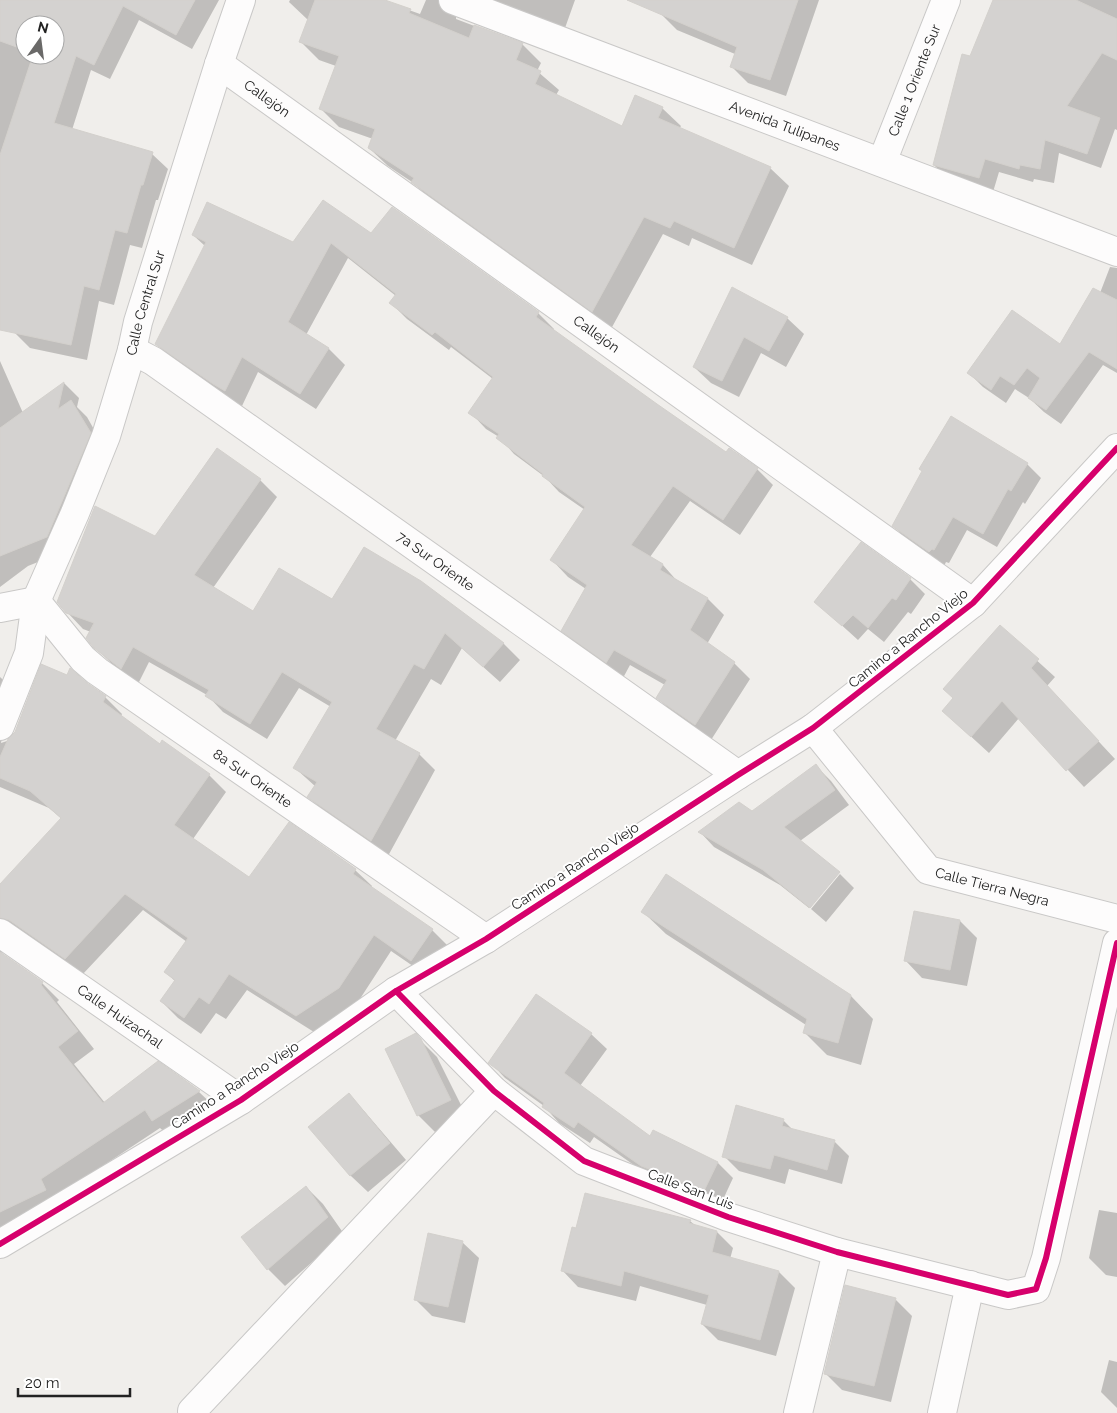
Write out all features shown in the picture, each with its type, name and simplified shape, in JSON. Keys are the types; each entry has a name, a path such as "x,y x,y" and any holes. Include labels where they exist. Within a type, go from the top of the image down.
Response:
{"street":[{"name":"Calle Central Sur","path":"36,601 75,513 106,436 132,350 138,322 241,0"},
{"name":"Avenida Tulipanes","path":"453,0 1117,252"},
{"name":"Calle 1 Oriente Sur","path":"882,162 946,0"},
{"name":"Callejón","path":"219,64 973,603"},
{"name":"7a Sur Oriente","path":"132,350 153,361 738,774"},
{"name":"Camino a Rancho Viejo","path":"0,1244 241,1100 396,991 486,939 738,774 814,728 973,603 1117,448"},
{"path":"0,608 36,601 30,653 0,726"},
{"name":"8a Sur Oriente","path":"36,601 82,659 97,671 486,939"},
{"name":"Calle Tierra Negra","path":"814,728 928,870 1117,919"},
{"name":"Calle Huizachal","path":"0,934 241,1100"},
{"name":"Calle San Luis","path":"396,991 494,1091 584,1161 728,1217 837,1252 1008,1295 1036,1290 1046,1258 1117,943"},
{"path":"192,1410 494,1091"},
{"path":"798,1413 837,1252"},
{"path":"942,1413 970,1285"}],"building":[{"path":"0,0 195,0 176,35 123,6 94,65 76,56 54,123 153,152 127,233 115,230 99,290 84,286 71,345 0,330 0,155 30,65 65,65 65,15 15,15 15,46 0,41"},
{"path":"315,0 385,0 411,9 409,13 469,38 474,25 523,43 516,60 541,71 535,84 622,126 635,95 663,107 658,118 771,167 734,248 674,221 670,228 644,217 592,312 411,182 414,178 368,148 375,129 319,109 339,56 299,42"},
{"path":"627,0 798,0 770,80 730,67 737,47"},
{"path":"993,0 1076,0 1117,19 1117,60 1102,53 1067,106 1100,118 1087,154 1045,140 1040,169 1020,165 1019,169 985,159 979,178 933,165 962,54 970,56"},
{"path":"323,200 371,233 392,207 539,312 536,317 657,404 726,452 729,448 758,468 723,520 673,486 631,545 663,564 660,570 708,598 690,630 735,662 695,725 656,698 667,680 614,650 606,663 561,631 587,585 550,560 585,507 542,476 543,474 496,438 499,434 468,413 493,377 435,332 432,335 389,303 396,294 331,243 288,322 329,348 300,394 242,357 225,391 155,344 206,242 192,235 207,202 293,242"},
{"path":"732,287 788,317 769,351 744,337 722,381 693,367"},
{"path":"1093,288 1117,300 1117,369 1089,352 1046,410 1028,398 1040,378 1027,368 1014,385 1000,376 991,390 967,373 1012,310 1060,344"},
{"path":"64,382 58,409 71,400 91,433 47,537 0,556 0,428"},
{"path":"951,416 1028,463 1011,491 1008,489 983,534 953,517 934,550 932,549 929,552 892,526 922,471 919,469"},
{"path":"217,448 261,479 194,575 253,611 279,568 332,599 364,547 421,581 504,643 483,667 445,633 424,669 414,664 376,729 420,753 371,841 307,797 317,782 293,768 332,702 282,672 250,724 205,696 209,690 133,647 121,669 94,648 86,638 94,623 66,613 57,602 95,506 155,536"},
{"path":"861,542 911,578 896,600 892,598 868,628 853,615 842,626 814,602"},
{"path":"1000,625 1039,659 1031,668 1099,741 1066,771 1002,701 971,737 942,711 953,698 943,689"},
{"path":"41,664 67,675 70,668 106,696 103,702 160,744 162,740 210,774 174,825 249,877 289,822 356,869 353,874 433,929 411,961 374,935 339,988 296,1016 229,974 209,1004 199,997 184,1018 160,1001 175,980 164,972 188,938 125,894 65,959 9,920 0,918 0,884 61,818 30,791 0,778 0,757 8,739 15,732"},
{"path":"816,764 835,790 784,827 840,872 810,908 763,870 698,832 739,802 752,811"},
{"path":"666,874 851,995 838,1043 803,1033 807,1019 641,912"},
{"path":"914,911 960,920 950,970 904,961"},
{"path":"0,952 43,982 41,985 78,1031 58,1047 103,1103 158,1061 200,1091 152,1121 145,1110 41,1179 46,1190 0,1212"},
{"path":"536,994 592,1033 564,1073 650,1136 653,1130 718,1162 704,1191 641,1166 578,1122 574,1128 542,1107 544,1103 488,1063"},
{"path":"416,1033 421,1039 451,1100 417,1116 385,1049"},
{"path":"349,1093 390,1143 350,1176 308,1127"},
{"path":"736,1105 784,1119 782,1126 835,1140 827,1170 774,1155 770,1169 722,1157"},
{"path":"306,1186 328,1217 267,1270 241,1237"},
{"path":"585,1193 691,1220 689,1223 717,1231 712,1252 779,1271 760,1340 701,1324 709,1295 624,1271 621,1286 561,1271 572,1227 576,1228"},
{"path":"428,1233 463,1241 448,1307 414,1300"},
{"path":"845,1285 896,1298 874,1386 824,1374"}],"cycle path":[{"path":"0,1244 241,1100 396,991 486,939 813,728 973,603 1117,448"},
{"path":"396,991 494,1091 584,1161 728,1217 837,1252 1008,1295 1036,1289 1046,1258 1117,943"}]}
